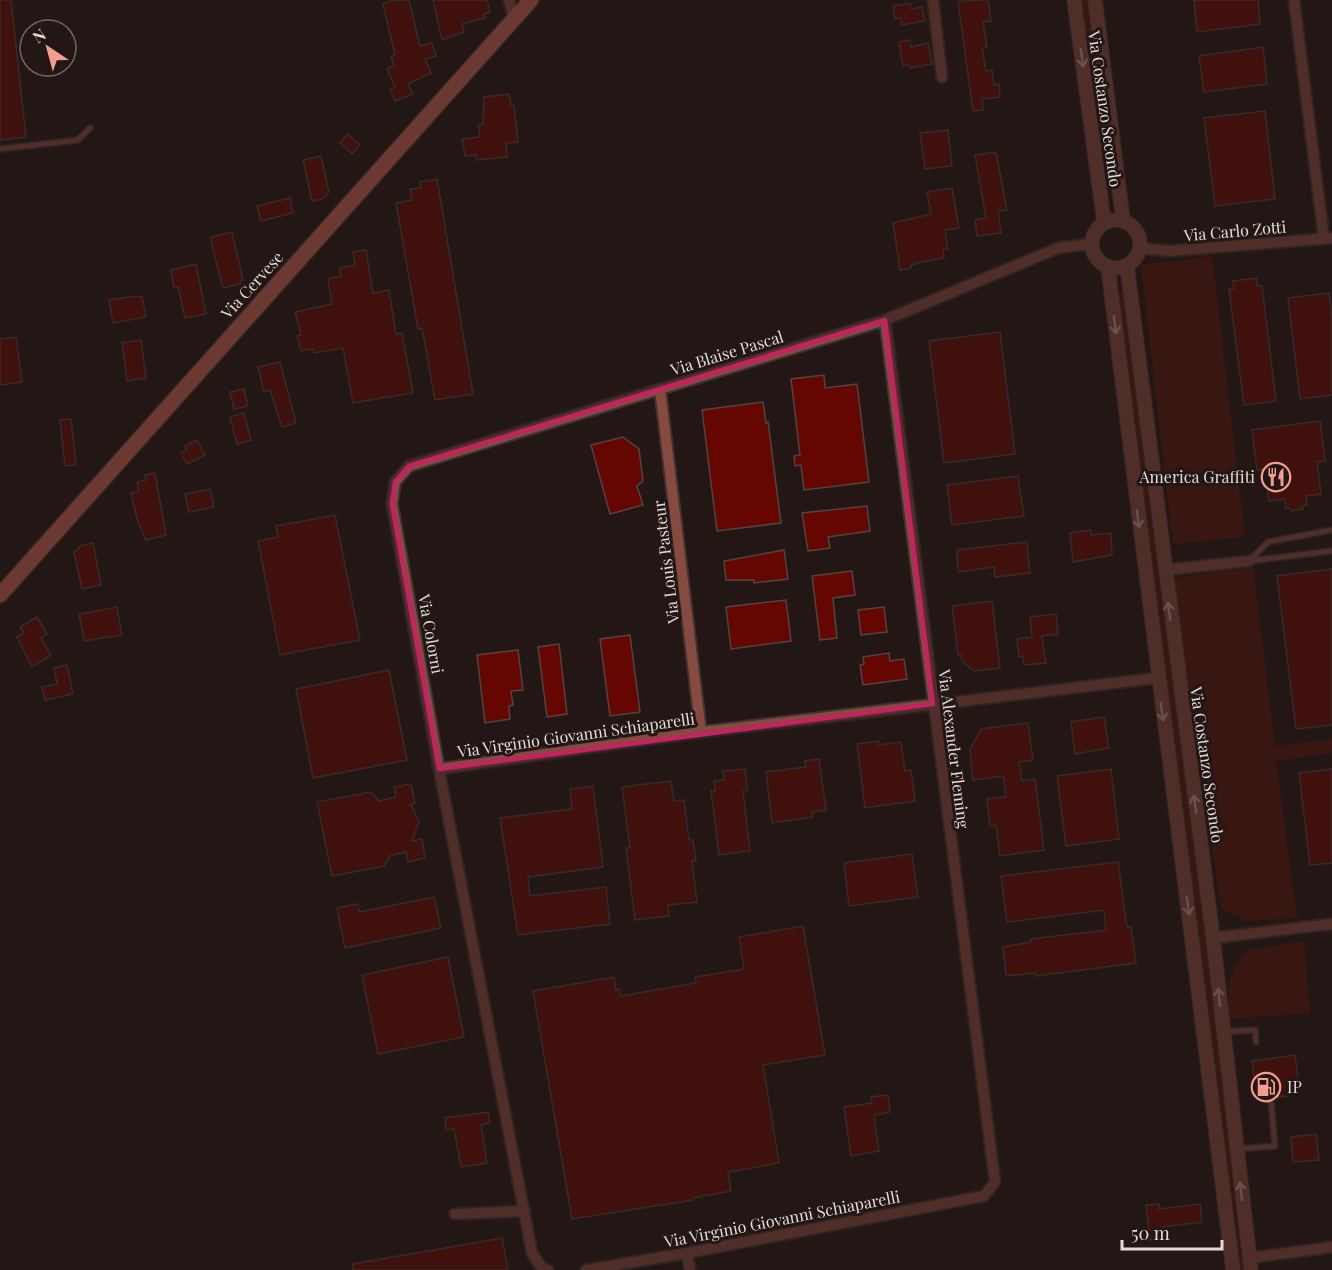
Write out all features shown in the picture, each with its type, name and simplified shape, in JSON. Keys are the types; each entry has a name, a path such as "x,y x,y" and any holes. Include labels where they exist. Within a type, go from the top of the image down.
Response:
{"main road":[{"name":"Via Cervese","path":"0,595 531,0"}],"street":[{"path":"509,0 514,19"},
{"path":"933,0 942,77"},
{"name":"Via Costanzo Secondo","path":"1074,0 1104,222"},
{"name":"Via Costanzo Secondo","path":"1095,0 1123,220"},
{"path":"1294,0 1328,238"},
{"path":"1123,220 1135,228 1140,248 1137,255 1126,266 1108,267 1096,258 1091,243 1095,231 1104,222 1123,220"},
{"name":"Via Carlo Zotti","path":"1140,248 1169,251 1328,238"},
{"name":"Via Blaise Pascal","path":"392,504 395,482 409,466 885,320 1058,248 1091,243"},
{"name":"Via Costanzo Secondo","path":"1126,266 1213,938 1235,1150 1250,1264"},
{"path":"1108,267 1157,678 1233,1270"},
{"name":"Via Alexander Fleming","path":"885,320 995,1182 984,1196"},
{"name":"Via Louis Pasteur","path":"660,389 701,732"},
{"name":"Via Colorni","path":"392,504 440,769"},
{"path":"1164,570 1249,561"},
{"name":"Via Virginio Giovanni Schiaparelli","path":"548,1270 542,1268 532,1253 440,769 701,732 1157,678"},
{"path":"1213,938 1332,924"},
{"name":"Via Virginio Giovanni Schiaparelli","path":"586,1270 984,1196"},
{"path":"455,1214 525,1212"},
{"path":"1250,1264 1332,1247"},
{"path":"687,1253 690,1270"},
{"path":"536,1258 537,1270"}],"lane":[{"path":"0,149 78,140 90,128"},
{"path":"1249,561 1268,542 1332,530"},
{"path":"1249,561 1332,551"},
{"path":"1222,1032 1255,1030 1256,1042"},
{"path":"1235,1150 1275,1146 1271,1101"}],"highlighted area":[{"path":"885,320 933,704 439,769 392,504 395,482 409,466"}],"shaded area":[{"path":"1082,0 1089,0 1113,189 1105,190"},
{"path":"1212,256 1245,537 1173,544 1141,265"},
{"path":"1125,290 1246,1270 1239,1270 1118,291"},
{"path":"1253,568 1275,746 1332,739 1332,753 1276,761 1297,918 1247,921 1221,908 1173,578"},
{"path":"1304,941 1310,1013 1230,1019 1230,982 1235,967 1247,950"}],"building":[{"path":"0,0 11,0 26,137 0,140"},
{"path":"393,0 409,0 420,46 432,43 436,56 425,59 431,73 408,84 413,94 395,101 390,89 395,87 387,69 394,66 391,56 395,55 383,4"},
{"path":"433,0 487,0 490,12 484,14 485,18 462,24 464,32 442,40"},
{"path":"988,0 991,21 983,22 987,47 982,48 986,71 992,70 994,85 999,84 1000,97 982,99 983,110 973,111 958,2"},
{"path":"1194,0 1258,0 1260,24 1197,32"},
{"path":"910,3 911,9 922,7 925,21 902,25 901,18 895,19 893,6"},
{"path":"910,40 911,47 928,43 932,64 910,68 909,64 903,66 899,42"},
{"path":"1263,47 1267,84 1204,92 1199,56"},
{"path":"509,94 511,105 514,105 518,142 506,143 507,157 477,160 476,155 465,156 462,139 480,137 478,125 483,124 484,97"},
{"path":"1265,111 1275,199 1215,206 1204,118"},
{"path":"948,130 952,166 925,169 920,133"},
{"path":"348,134 360,145 352,154 340,143"},
{"path":"996,152 1007,210 998,211 1001,233 977,236 975,220 986,218 975,155"},
{"path":"321,156 329,192 322,199 312,201 303,160"},
{"path":"437,179 473,394 435,400 422,328 418,329 396,203 412,200 410,189 421,188 420,182"},
{"path":"952,188 959,228 945,230 948,249 943,250 944,258 921,262 911,265 911,268 900,270 893,223 931,214 927,192"},
{"path":"290,198 293,213 261,221 257,206"},
{"path":"232,232 243,280 240,280 240,284 223,288 211,242 212,237"},
{"path":"366,250 373,293 389,290 396,334 402,333 413,393 353,403 343,348 314,353 313,349 301,351 297,336 301,335 295,312 332,304 328,279 341,276 340,268 355,265 353,252"},
{"path":"196,264 206,314 185,318 178,287 174,288 171,270"},
{"path":"1257,278 1257,286 1262,286 1276,401 1244,405 1229,289 1234,289 1233,281"},
{"path":"1329,293 1332,320 1332,395 1300,399 1288,298"},
{"path":"142,297 146,317 113,323 109,300"},
{"path":"1000,332 1015,454 944,463 929,341"},
{"path":"16,337 22,382 0,385 0,339"},
{"path":"141,340 146,378 127,381 122,343"},
{"path":"280,362 296,423 282,427 270,390 264,392 258,367"},
{"path":"824,375 825,388 857,384 869,482 804,490 801,465 795,466 794,456 800,455 791,379"},
{"path":"244,389 248,406 234,409 230,392"},
{"path":"763,402 766,423 768,422 781,523 717,531 702,410"},
{"path":"244,413 251,440 237,444 230,417"},
{"path":"71,419 76,465 65,466 60,420"},
{"path":"1320,421 1325,461 1317,462 1321,494 1306,496 1307,505 1302,506 1303,509 1291,511 1290,508 1286,508 1285,499 1269,501 1265,469 1257,470 1252,430"},
{"path":"623,437 639,449 643,481 637,486 643,505 610,514 591,445"},
{"path":"197,440 205,455 187,464 181,453 187,450 185,446"},
{"path":"155,473 166,535 146,540 137,519 131,493 139,491 137,482 146,480 145,475"},
{"path":"1018,476 1024,516 952,525 947,485"},
{"path":"210,489 214,507 189,512 185,494"},
{"path":"867,506 870,531 828,537 830,548 808,551 802,513"},
{"path":"335,515 360,640 280,655 258,541 278,537 276,526"},
{"path":"1091,530 1091,535 1111,533 1112,555 1073,562 1070,533"},
{"path":"1027,542 1030,573 995,577 994,567 958,572 957,550"},
{"path":"93,543 101,585 82,589 74,552 82,545"},
{"path":"784,550 788,579 754,583 754,580 726,580 724,561"},
{"path":"1332,569 1332,725 1296,729 1277,576"},
{"path":"852,571 855,595 833,598 837,638 820,640 812,576"},
{"path":"786,600 791,641 731,649 726,607"},
{"path":"992,601 1000,668 974,671 962,661 961,655 958,655 952,606"},
{"path":"117,607 122,635 84,641 79,614"},
{"path":"884,607 887,632 861,635 858,610"},
{"path":"1056,614 1058,634 1042,636 1046,663 1024,665 1023,656 1019,657 1017,639 1032,637 1030,617"},
{"path":"37,617 47,634 41,638 51,655 32,667 17,637 24,633 20,627"},
{"path":"630,635 640,712 610,716 600,639"},
{"path":"559,644 567,714 547,717 538,647"},
{"path":"518,650 523,690 511,691 513,705 509,706 510,719 485,723 477,655"},
{"path":"889,653 890,661 904,659 907,679 863,685 860,665 864,664 863,657"},
{"path":"67,665 73,694 45,700 42,687 57,684 54,668"},
{"path":"389,670 407,760 313,778 296,689"},
{"path":"1104,717 1109,748 1075,754 1071,722"},
{"path":"1028,723 1033,760 1019,762 1022,781 1035,779 1044,850 1000,856 996,825 990,826 987,799 1006,797 1003,776 973,780 970,750 981,729"},
{"path":"879,741 879,745 901,742 905,771 911,770 915,801 865,808 857,744"},
{"path":"819,759 826,810 812,812 813,817 772,823 766,772 806,767 805,761"},
{"path":"745,769 747,790 743,791 750,851 719,855 711,791 715,791 714,781 724,780 723,771"},
{"path":"1111,769 1119,839 1066,846 1057,776"},
{"path":"1332,769 1332,863 1310,865 1299,773"},
{"path":"671,781 674,801 684,800 689,840 693,840 696,861 692,861 697,902 668,905 669,916 635,920 626,848 630,848 622,787"},
{"path":"411,784 415,803 411,804 419,822 412,841 422,839 425,858 408,862 406,852 390,856 384,866 332,876 317,802 371,792 379,801 396,797 394,787"},
{"path":"593,786 603,867 528,877 530,896 606,887 610,924 518,935 500,818 572,809 570,789"},
{"path":"912,854 918,897 849,906 844,863"},
{"path":"1118,862 1127,927 1131,927 1136,963 1035,976 1035,973 1006,976 1003,947 1031,942 1031,939 1106,930 1104,910 1007,922 1001,876"},
{"path":"434,897 441,928 345,948 337,908 358,904 359,912"},
{"path":"803,926 825,1055 763,1065 779,1163 728,1172 731,1191 693,1198 693,1200 572,1219 533,991 614,977 616,990 619,989 621,996 696,983 695,977 744,969 739,937"},
{"path":"448,957 464,1037 378,1054 362,975"},
{"path":"1295,1055 1300,1094 1257,1100 1252,1061"},
{"path":"888,1095 890,1112 874,1115 879,1151 851,1156 844,1107 872,1103 871,1097"},
{"path":"488,1112 490,1123 481,1125 487,1163 461,1167 454,1129 446,1130 445,1118"},
{"path":"1316,1134 1319,1160 1293,1162 1291,1137"},
{"path":"1159,1204 1159,1209 1200,1204 1202,1222 1161,1227 1162,1239 1150,1240 1146,1205"},
{"path":"502,1238 508,1270 353,1270 353,1264"}],"place":[{"name":"America Graffiti","path":"1276,477"},
{"name":"IP","path":"1266,1087"}]}
